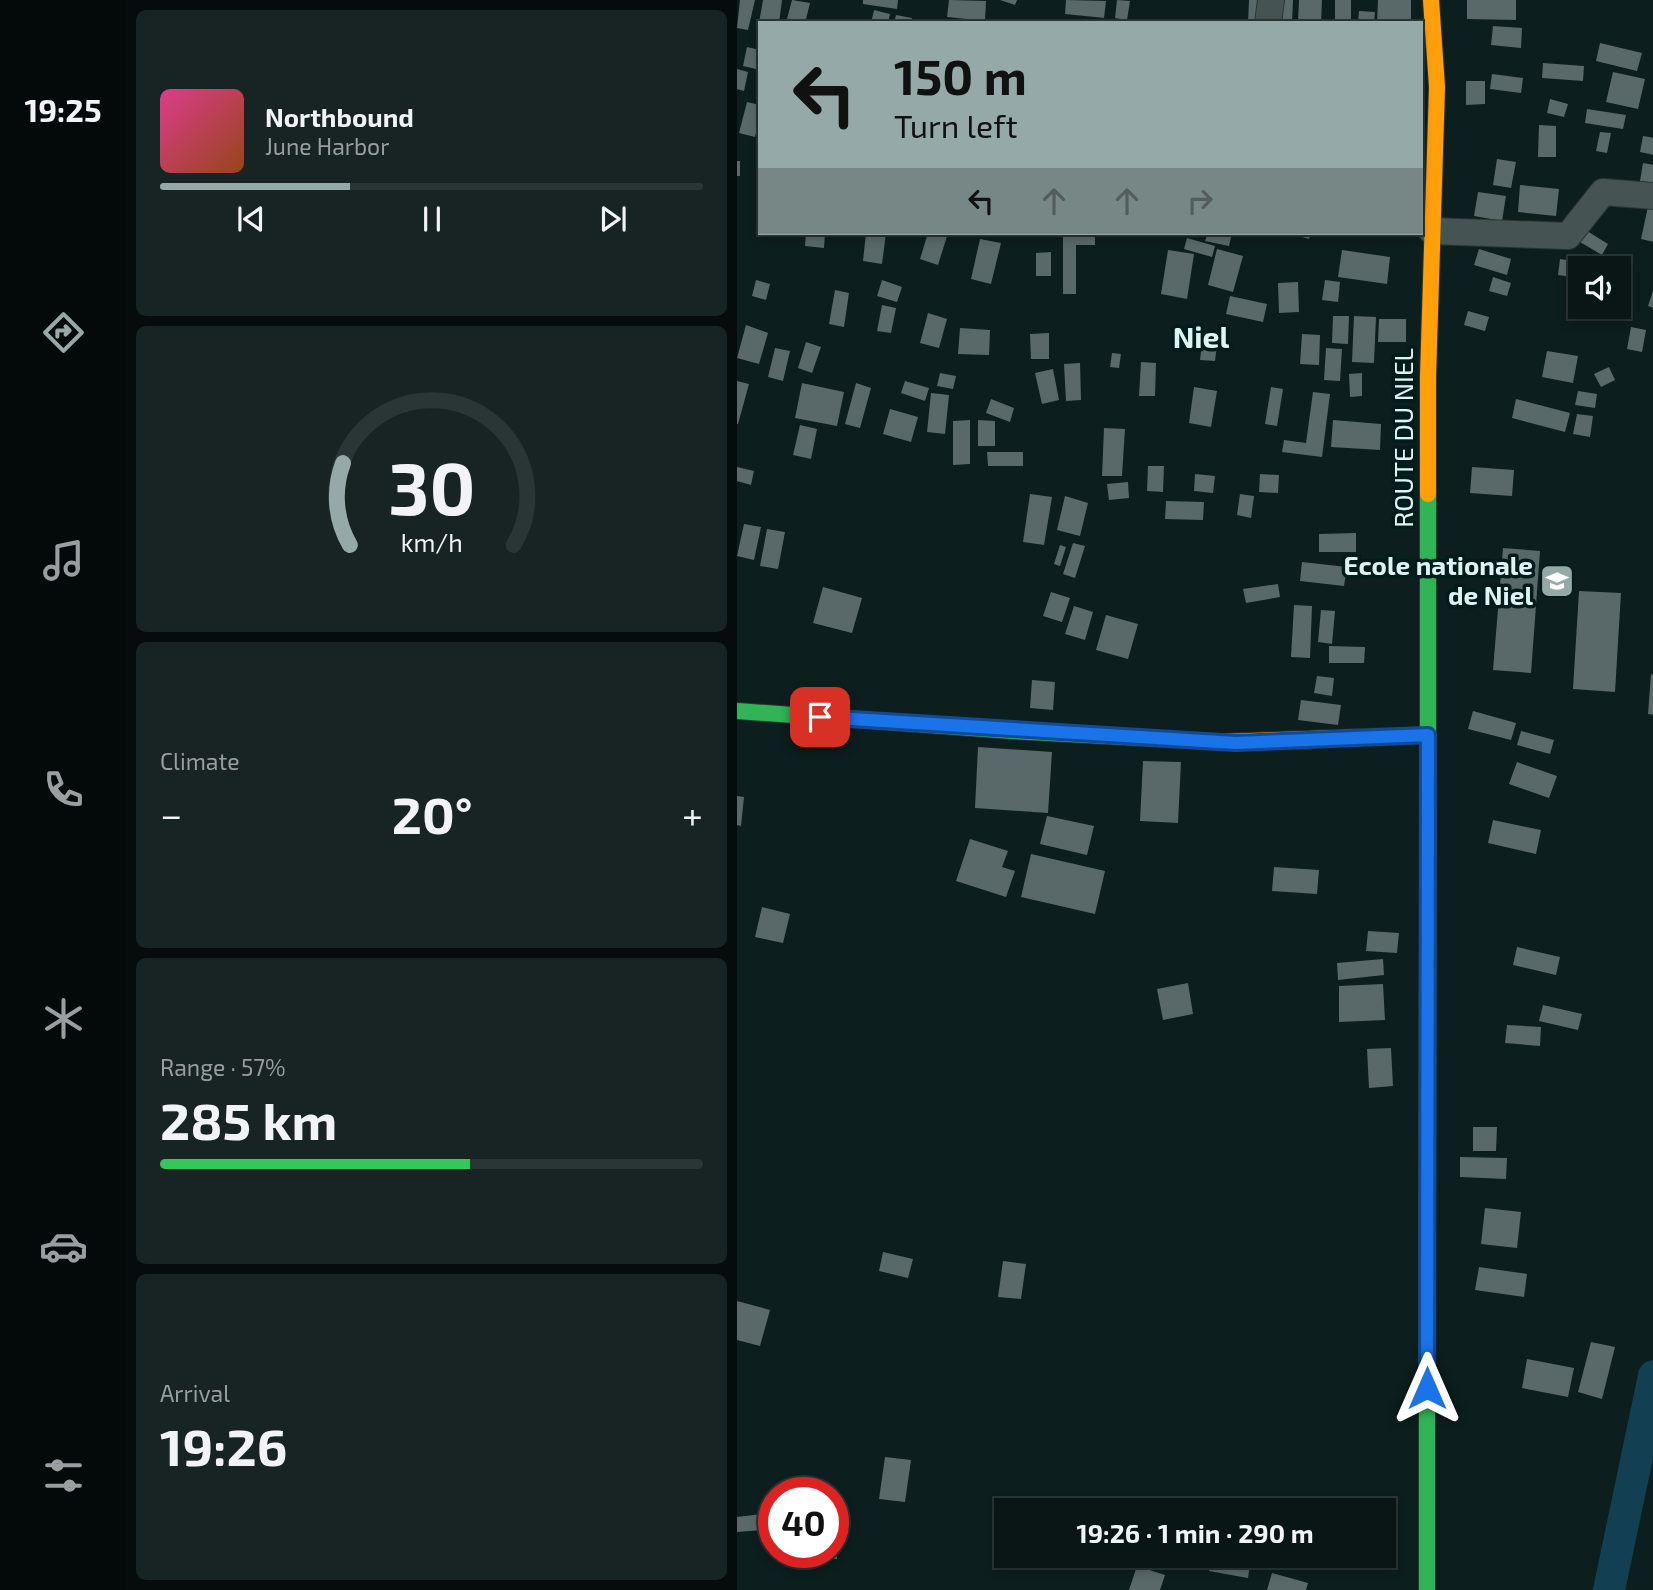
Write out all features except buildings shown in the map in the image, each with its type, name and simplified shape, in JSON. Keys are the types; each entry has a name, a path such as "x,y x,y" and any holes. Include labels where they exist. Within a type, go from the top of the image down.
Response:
{"street":[{"path":"1268,21 1271,0"},
{"name":"ROUTE DU NIEL","path":"1427,1590 1428,377 1437,87 1431,0"},
{"path":"1432,231 1568,236 1603,192 1653,196"},
{"path":"737,711 1013,731 1236,743 1428,735"}],"waterway":[{"path":"1609,1590 1654,1376"}],"traffic: fast":[{"path":"1428,494 1428,849"},
{"path":"737,711 1013,731 1221,742"},
{"path":"1427,1301 1427,1590"}],"traffic: slow":[{"path":"1428,494 1428,377 1437,87 1431,0"},
{"path":"1221,742 1428,735"}],"traffic: jam":[{"path":"1427,1301 1428,849"}],"place":[{"name":"Ecole nationale de Niel","path":"1557,581"}],"district":[{"name":"Niel","path":"1201,338"}],"route":[{"path":"820,717 1236,743 1428,735 1427,1388"}]}
